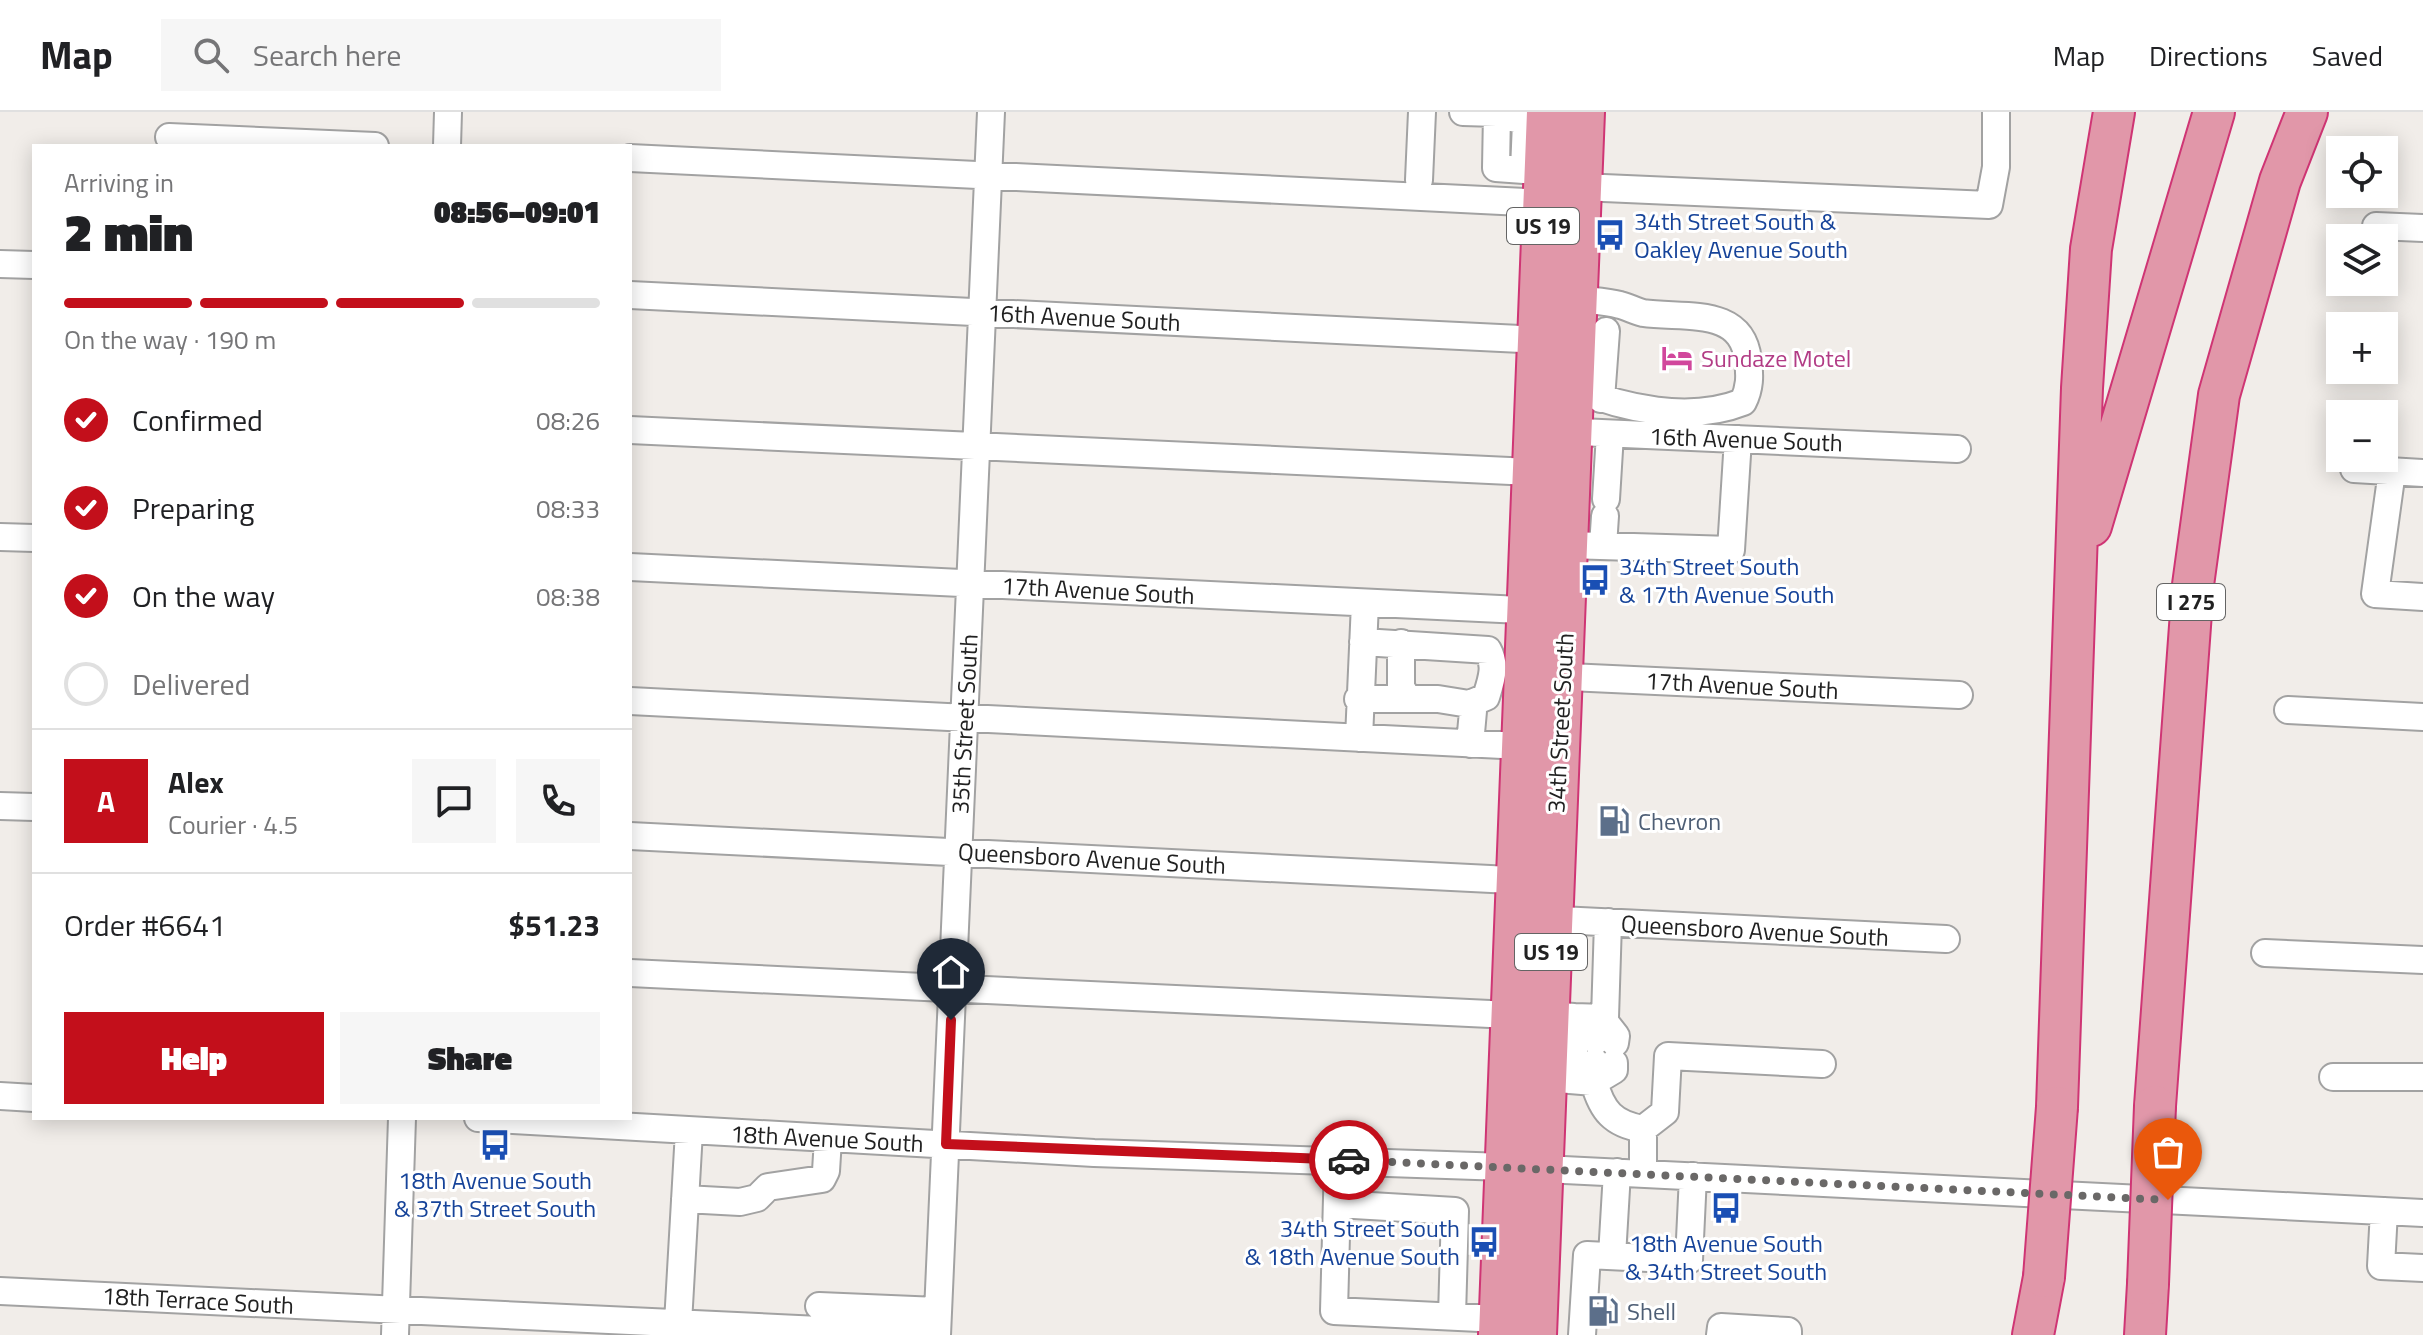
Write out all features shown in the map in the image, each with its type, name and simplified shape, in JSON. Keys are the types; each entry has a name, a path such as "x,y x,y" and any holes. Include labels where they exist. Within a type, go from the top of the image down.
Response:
{"highway":[{"path":"2042,1335 2057,1107 2074,583 2091,249 2114,112"},
{"path":"2074,583 2214,112"},
{"name":"I 275","path":"2148,1335 2155,1106 2191,600 2219,395 2280,181 2307,112"},
{"name":"34th Street South","path":"1534,900 1546,611 1533,472 1572,432 1587,393 1581,320 1538,181 1551,117"},
{"name":"34th Street South","path":"1546,611 1585,546 1572,432 1581,320 1581,187 1551,117"},
{"name":"34th Street South","path":"1500,1327 1545,1016 1522,746 1544,676"},
{"name":"34th Street South","path":"1536,1335 1539,1255 1524,1168 1594,1054 1545,1016"},
{"path":"2033,1335 2044,1277"}],"street":[{"path":"447,144 448,112"},
{"name":"35th Street South","path":"938,1323 991,112"},
{"path":"1419,180 1422,112"},
{"path":"1463,112 1551,117"},
{"path":"1581,187 1989,205 1996,167 1996,112"},
{"path":"1497,113 1496,168 1538,181"},
{"path":"169,132 346,144"},
{"path":"632,158 989,176 1538,181"},
{"path":"2398,227 2423,228"},
{"path":"0,264 32,265"},
{"name":"16th Avenue South","path":"632,295 982,312 1581,320 1640,312 1726,322 1739,330 1747,351 1750,374 1748,391 1743,402 1728,408 1630,408 1587,393"},
{"path":"632,430 1533,472"},
{"path":"1572,432 1606,508 1585,546 1731,550 1738,439"},
{"name":"16th Avenue South","path":"1572,432 1957,449"},
{"path":"2398,471 2423,473"},
{"path":"2392,472 2375,594 2423,597"},
{"path":"0,537 32,538"},
{"name":"17th Avenue South","path":"632,567 1546,611"},
{"path":"1359,738 1358,699 1365,603"},
{"path":"1358,699 1469,704 1486,697 1493,677 1492,657 1488,650 1363,642"},
{"path":"1401,643 1401,687 1408,699"},
{"name":"17th Avenue South","path":"1544,676 1959,695"},
{"path":"632,701 1522,746"},
{"path":"1469,704 1473,711 1470,744"},
{"path":"2288,710 2423,717"},
{"path":"0,806 32,807"},
{"name":"Queensboro Avenue South","path":"632,836 959,851 1534,900 1608,922 1946,939"},
{"path":"1608,922 1594,1054 1604,1111 1623,1126 1643,1129"},
{"path":"2265,953 2423,960"},
{"path":"632,973 1545,1016 1594,1054"},
{"path":"1582,1335 1599,1255 1643,1129 1665,1112 1668,1056 1822,1064"},
{"path":"2333,1077 2423,1077"},
{"path":"0,1096 32,1098"},
{"path":"396,1322 402,1120"},
{"name":"18th Avenue South","path":"510,1120 828,1139 1524,1168 2423,1213"},
{"path":"678,1323 689,1131"},
{"path":"685,1199 740,1202 757,1198 768,1187 822,1179 826,1171 828,1139"},
{"path":"1338,1160 1334,1311 1452,1316 1500,1327"},
{"path":"1539,1255 1689,1260 1693,1176"},
{"path":"1337,1204 1455,1211 1452,1316"},
{"path":"2384,1211 2381,1266 2423,1268"},
{"name":"18th Terrace South","path":"0,1291 396,1322 678,1323 924,1335"},
{"path":"819,1306 938,1323"},
{"path":"1720,1335 1721,1327 1788,1331 1788,1335"}],"way so far":[{"path":"1349,1160 2168,1200"}],"place":[{"name":"34th Street South & Oakley Avenue South","path":"1610,235"},
{"name":"Sundaze Motel","path":"1677,358"},
{"name":"34th Street South & 17th Avenue South","path":"1595,580"},
{"name":"Chevron","path":"1614,821"},
{"name":"18th Avenue South & 37th Street South","path":"495,1145"},
{"name":"18th Avenue South & 34th Street South","path":"1726,1208"},
{"name":"34th Street South & 18th Avenue South","path":"1484,1242"},
{"name":"Shell","path":"1603,1311"}],"route":[{"path":"951,1020 946,1144 1094,1153 1349,1160"}]}
